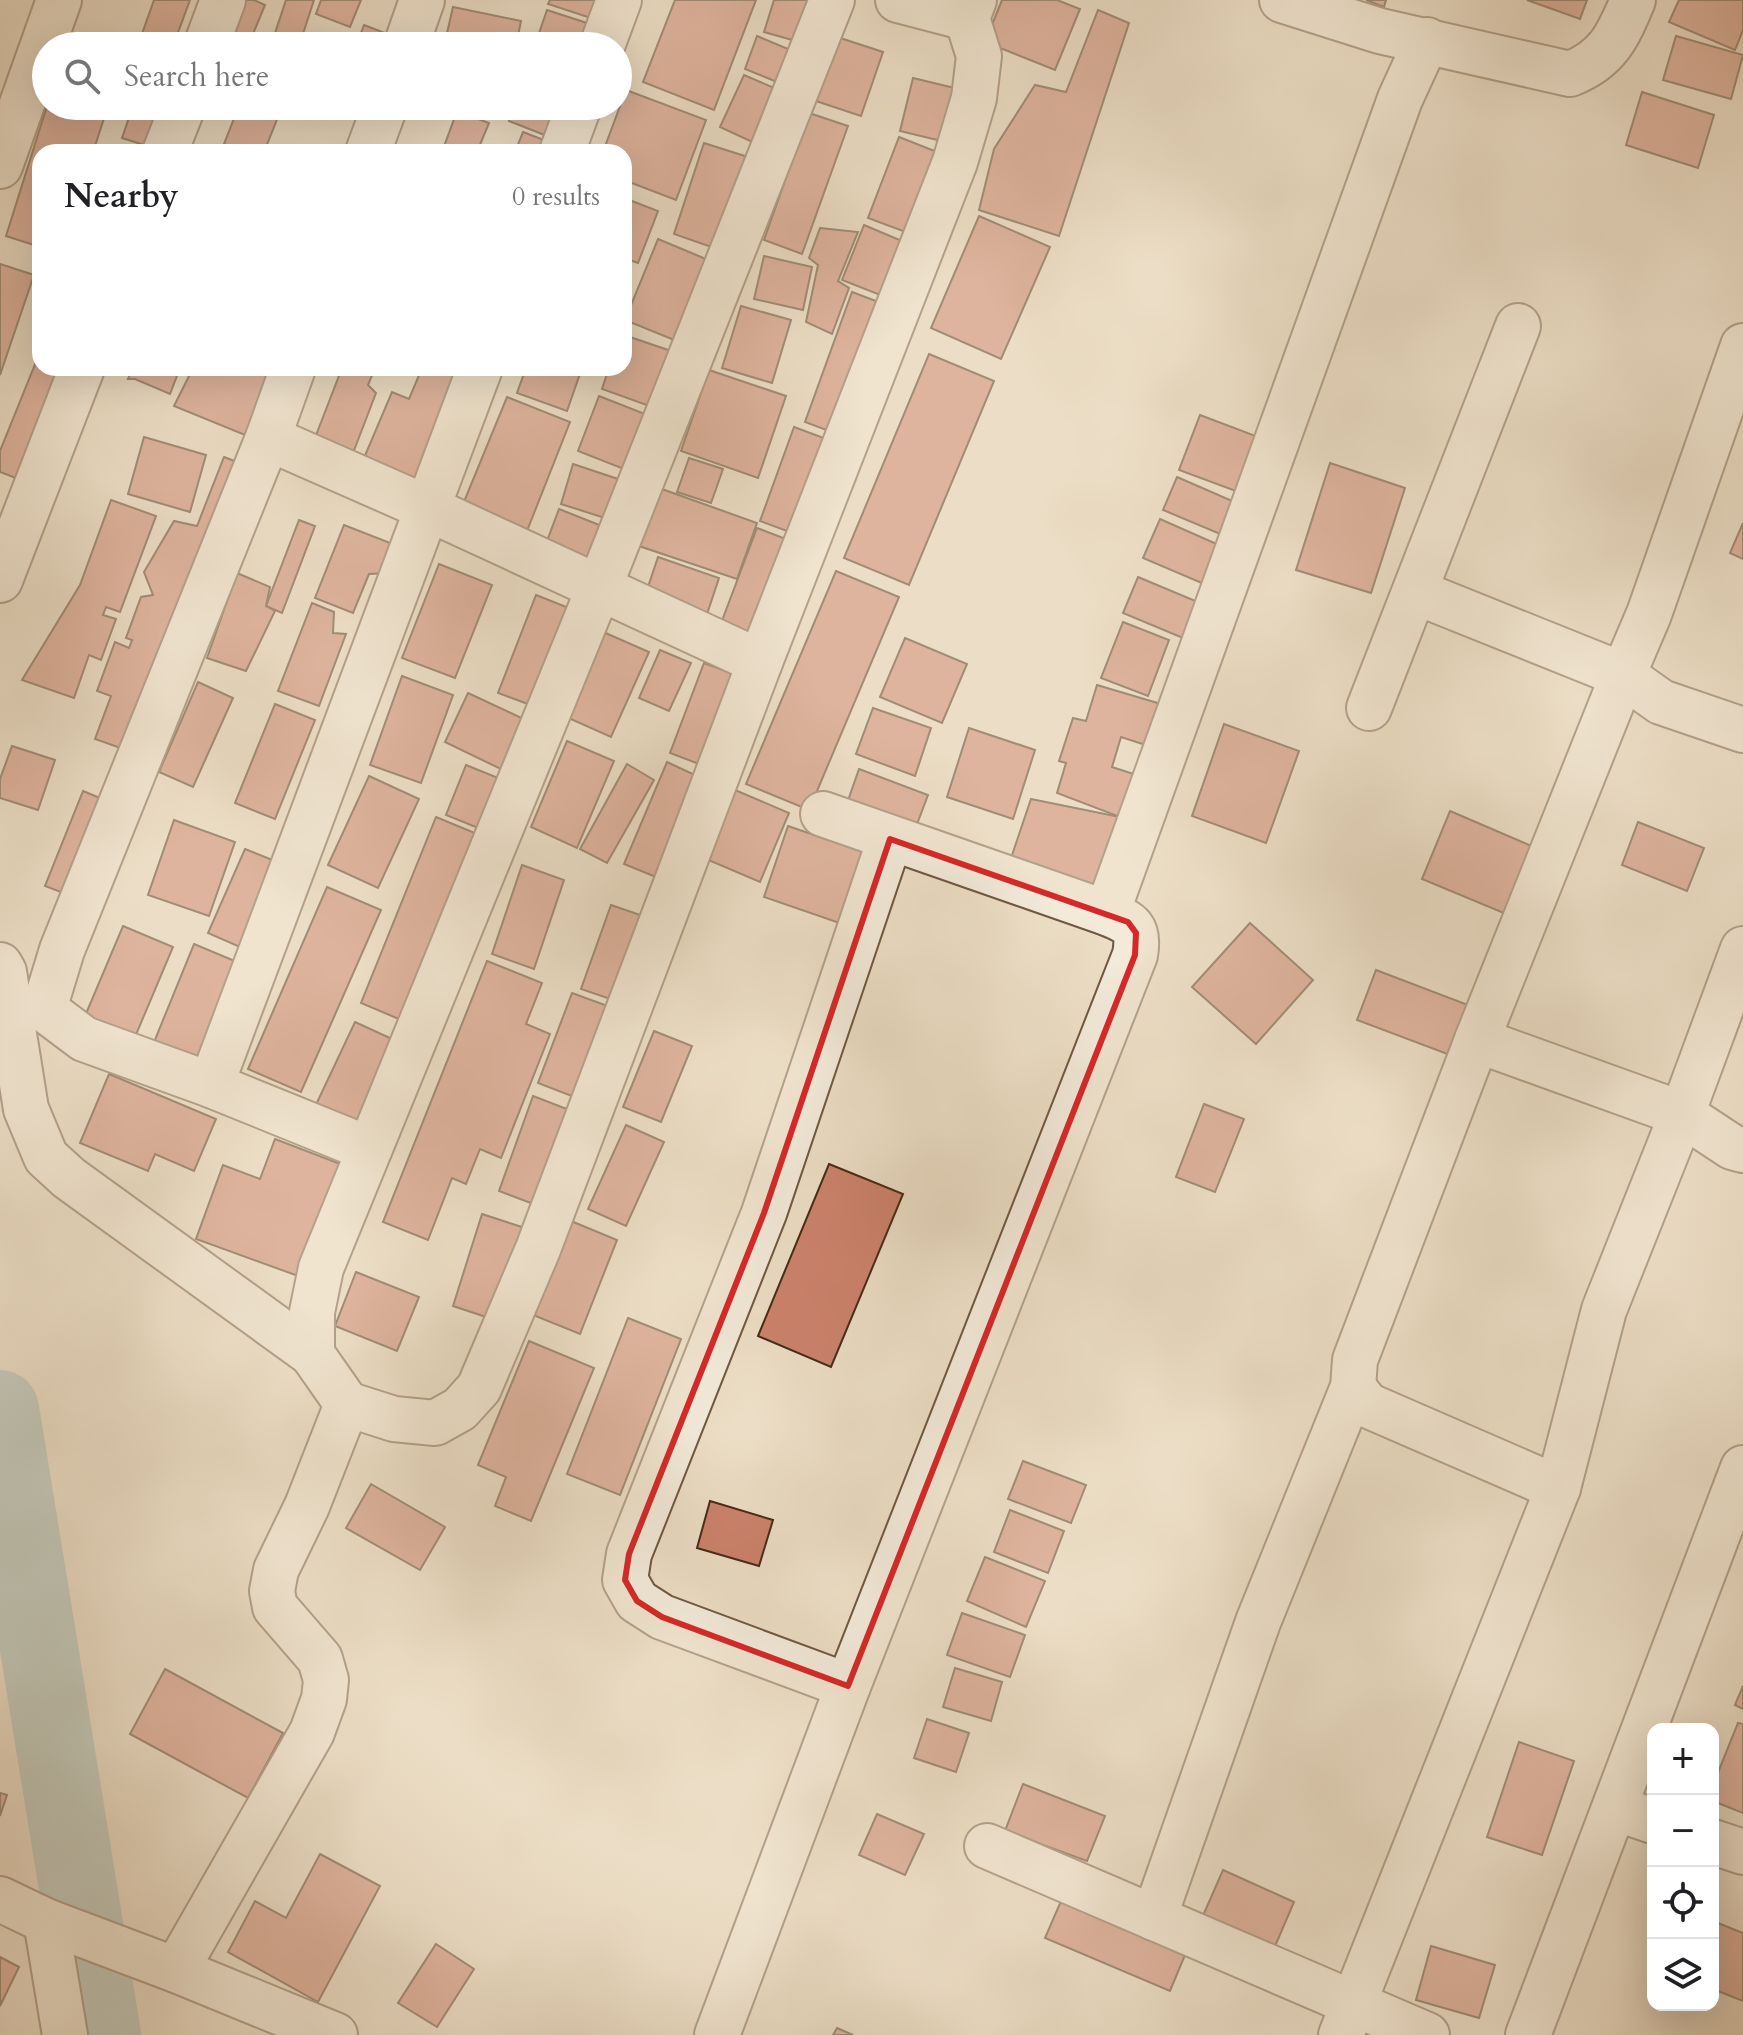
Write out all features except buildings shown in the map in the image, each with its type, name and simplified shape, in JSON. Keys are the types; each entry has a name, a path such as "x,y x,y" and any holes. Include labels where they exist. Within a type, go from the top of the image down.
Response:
{"street":[{"path":"48,32 59,0"},
{"path":"211,32 223,0"},
{"path":"411,32 422,0"},
{"path":"607,32 619,0"},
{"path":"312,1354 312,1312 321,1268 599,588 832,0"},
{"path":"2,968 26,1109 46,1157 69,1178 312,1354 347,1404 394,1419 435,1423 460,1409 479,1388 538,1249 760,662 955,162 974,98 979,56 970,9 898,0"},
{"path":"1282,0 1388,15 1427,40 1570,74 1592,66 1613,43 1633,0"},
{"path":"1107,913 1400,99 1427,40"},
{"path":"0,166 32,76"},
{"path":"168,144 178,120"},
{"path":"371,144 380,120"},
{"path":"565,144 574,120"},
{"path":"1369,708 1518,326"},
{"path":"1154,1918 1258,1622 1353,1387 1355,1360 1477,1040 1649,614 1743,346"},
{"path":"0,580 12,512 78,376"},
{"path":"44,1009 62,950 290,376"},
{"path":"211,1085 477,376"},
{"path":"268,438 760,662"},
{"path":"1416,592 1623,675 1661,702 1743,730"},
{"path":"717,2035 848,1686 1135,955 1137,941 1136,933 1128,922 1107,913 823,814"},
{"path":"848,1686 662,1617 637,1601 625,1580 629,1554 764,1213 890,839"},
{"path":"1347,2018 1558,1488 1604,1310 1743,949"},
{"path":"2,968 44,1009 84,1039 211,1085 369,1149"},
{"path":"1477,1040 1682,1114 1732,1147 1743,1150"},
{"path":"1353,1387 1367,1405 1558,1488"},
{"path":"162,1965 312,1732 324,1699 326,1680 320,1659 275,1607 272,1591 276,1570 307,1506 347,1404"},
{"path":"1528,2035 1634,1814 1743,1468"},
{"path":"1719,1844 1743,1852"},
{"path":"987,1846 1154,1918 1347,2018 1427,2035"},
{"path":"0,1899 56,1925 335,2035"},
{"path":"56,1925 65,2035"}],"highlighted area":[{"path":"890,839 1128,922 1136,933 1135,955 848,1686 662,1617 637,1601 625,1580 629,1554 764,1213"}],"waterway":[{"path":"0,1409 102,2035"}]}
